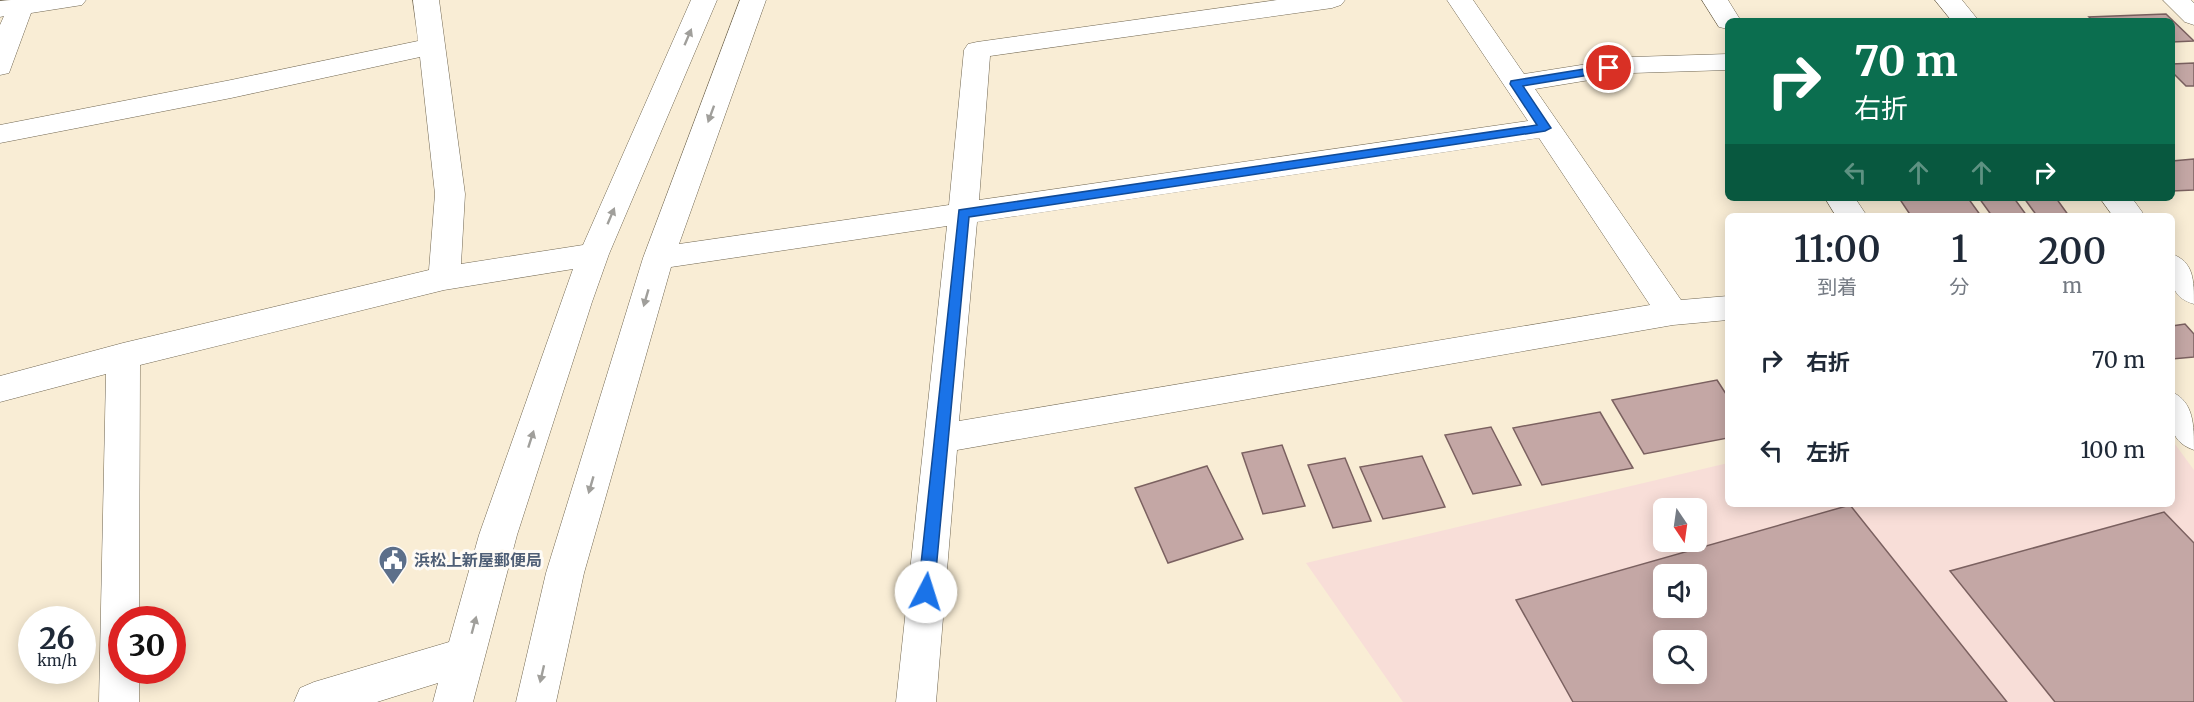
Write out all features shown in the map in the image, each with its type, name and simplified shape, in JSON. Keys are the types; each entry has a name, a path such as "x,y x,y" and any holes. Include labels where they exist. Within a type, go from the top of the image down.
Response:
{"street":[{"path":"0,66 7,40 10,8 72,0"},
{"path":"426,0 450,194 444,278"},
{"path":"453,702 498,535 594,254 705,0"},
{"path":"536,702 565,573 658,258 753,0"},
{"path":"916,702 977,50 1332,0"},
{"path":"1460,0 1672,314"},
{"path":"1715,0 1726,18"},
{"path":"1948,0 1963,18"},
{"path":"2176,0 2194,17"},
{"path":"0,134 231,89 431,46"},
{"path":"1515,84 1632,65 1725,62"},
{"path":"658,258 1545,128"},
{"path":"2118,201 2128,213"},
{"path":"0,389 123,356 444,278 594,254"},
{"path":"2175,269 2194,292"},
{"path":"940,439 1672,314 1725,308"},
{"path":"118,702 123,356"},
{"path":"2175,404 2194,401"},
{"path":"2175,409 2194,436"},
{"path":"314,702 465,656"}],"shaded area":[{"path":"2175,444 2194,470 2194,702 1403,702 1306,563 1725,464 1725,507 2175,507"}],"building":[{"path":"2166,14 2170,18 2090,18"},
{"path":"2175,23 2194,41 2175,42"},
{"path":"2194,63 2194,86 2186,86 2175,75 2175,64"},
{"path":"2194,159 2194,190 2175,191 2175,161"},
{"path":"1901,201 1970,201 1979,213 1909,213"},
{"path":"1981,201 2016,201 2025,213 1990,213"},
{"path":"2026,201 2058,201 2067,213 2035,213"},
{"path":"2185,324 2194,334 2194,357 2175,359 2175,326"},
{"path":"1717,380 1725,392 1725,439 1644,454 1612,400"},
{"path":"1600,412 1633,468 1542,485 1513,428"},
{"path":"1491,427 1521,485 1473,494 1445,435"},
{"path":"1282,445 1305,506 1263,514 1242,453"},
{"path":"1422,456 1445,507 1383,519 1360,467"},
{"path":"1345,458 1371,521 1333,528 1308,465"},
{"path":"1207,466 1243,539 1168,563 1135,488"},
{"path":"1843,507 1852,507 2007,702 1573,702 1516,600 1685,552 1707,552 1707,546"},
{"path":"2164,512 2194,543 2194,702 2055,702 1950,571"}],"place":[{"name":"浜松上新屋郵便局","path":"393,586"}],"route":[{"path":"926,592 963,213 1545,128 1515,84 1609,68"}]}
